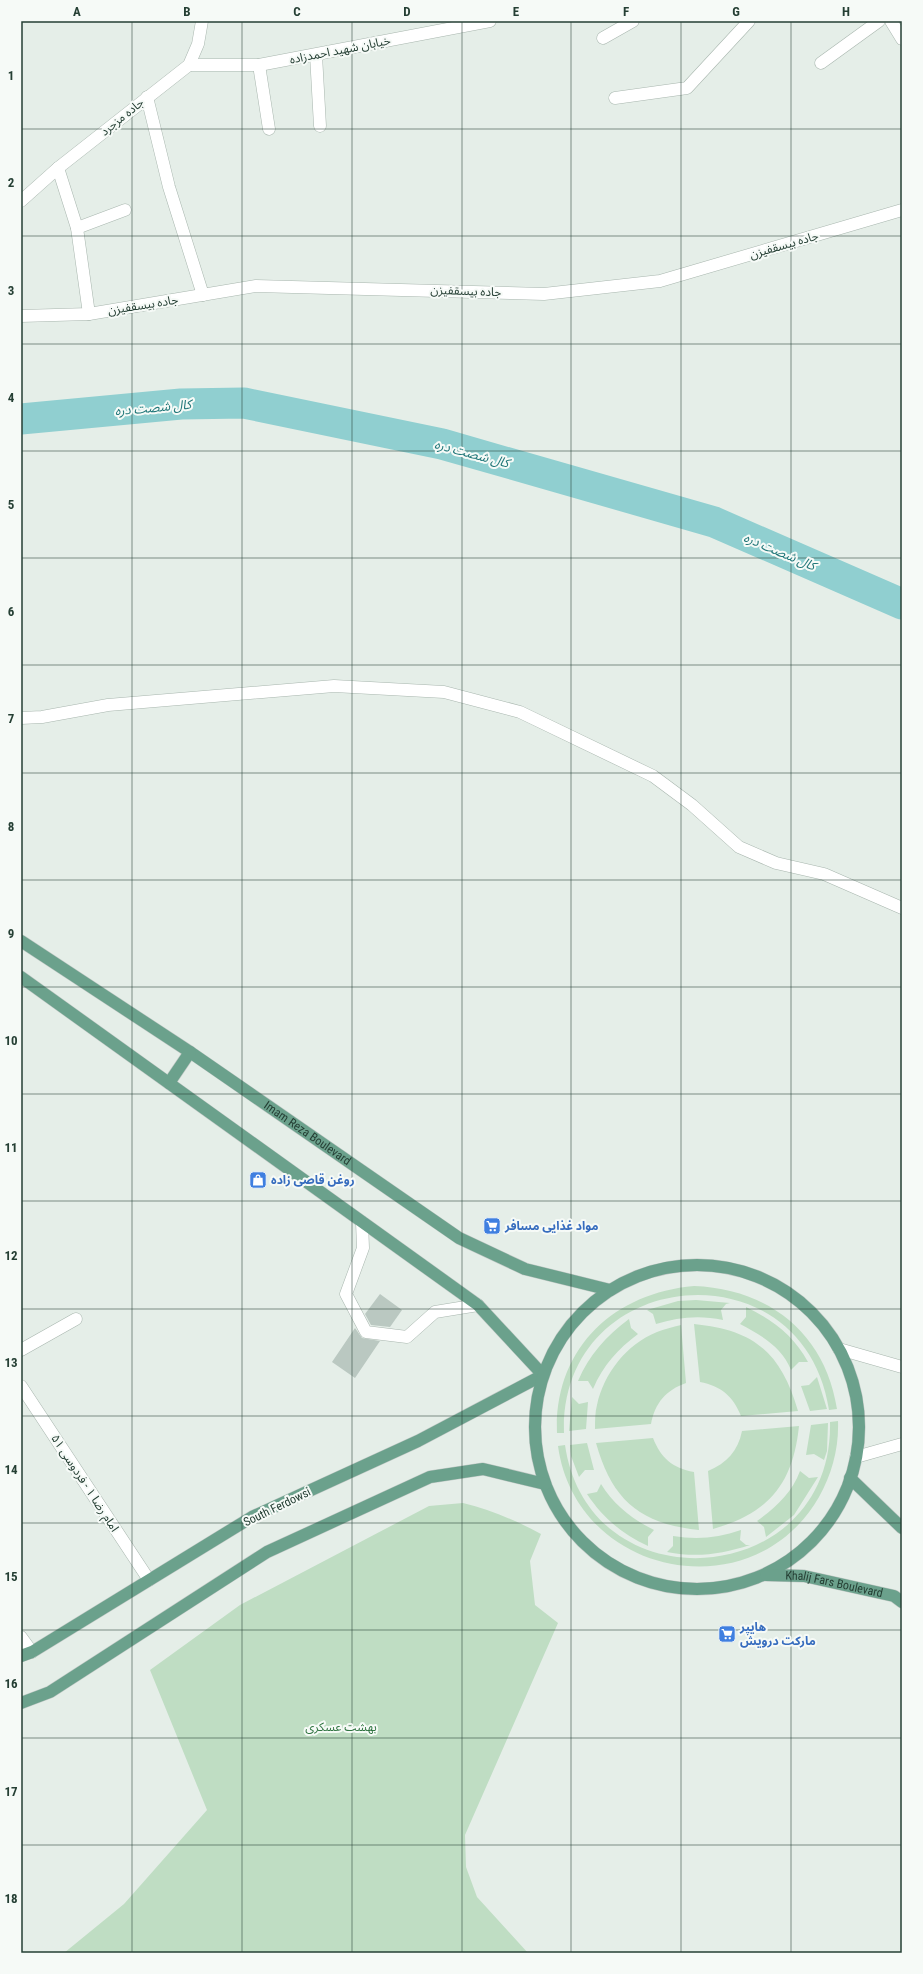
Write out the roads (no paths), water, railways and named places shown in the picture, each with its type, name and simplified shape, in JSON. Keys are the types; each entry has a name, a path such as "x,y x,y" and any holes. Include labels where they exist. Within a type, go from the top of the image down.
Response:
{"main road":[{"name":"Imam Reza Boulevard","path":"21,941 190,1052 459,1238 525,1269 610,1290"},
{"path":"21,977 478,1306 543,1375"},
{"path":"169,1083 190,1052"},
{"path":"708,1265 737,1270 778,1286 796,1299 812,1314 839,1349 848,1370 856,1398 858,1435 856,1457 842,1499 817,1536 784,1564 764,1575 744,1583 722,1588 678,1588 656,1584 635,1577 597,1555 581,1540 558,1511 545,1484 539,1463 535,1434 538,1397 543,1375 555,1349 576,1318 592,1303 629,1279 650,1271 671,1266 708,1265"},
{"name":"South Ferdowsi","path":"26,1654 252,1517 418,1441 543,1375"},
{"path":"21,1703 50,1692 268,1552 430,1477 483,1469 545,1484"},
{"path":"850,1478 902,1528"},
{"name":"Khalij Fars Boulevard","path":"764,1575 804,1576 894,1596 902,1602"}],"street":[{"name":"جاده مزجرد","path":"21,201 58,168 189,65 198,44 202,21"},
{"name":"خیابان شهید احمدزاده","path":"189,65 259,65 490,21"},
{"path":"603,38 633,21"},
{"path":"615,98 687,88 749,21"},
{"path":"821,63 879,21"},
{"path":"892,21 902,39"},
{"path":"316,55 320,126"},
{"path":"259,65 269,128"},
{"path":"147,97 169,188 203,295"},
{"path":"58,168 78,228 89,314"},
{"path":"78,228 125,210"},
{"name":"جاده بیسقفیزن","path":"21,316 89,314 256,286 544,294 660,281 902,210"},
{"path":"21,718 42,717 108,705 334,686 444,692 520,712 653,776 692,805 739,847 776,863 824,874 902,908"},
{"path":"362,1222 363,1248 346,1294 366,1332 407,1338 436,1312 478,1306"},
{"path":"21,1350 76,1318"},
{"path":"839,1349 902,1367"},
{"name":"امام رضا ۱ - فردوسی ۵۱","path":"21,1386 149,1580"},
{"path":"856,1457 902,1444"},
{"path":"21,1637 26,1654"}],"waterway":[{"name":"کال شصت دره","path":"21,419 181,404 244,403 442,444 714,522 902,604"}],"place":[{"name":"روغن قاصی زاده","path":"258,1180"},
{"name":"مواد غذایی مسافر","path":"492,1226"},
{"name":"هایپر مارکت درویش","path":"727,1634"}],"park label":[{"name":"بهشت عسکری","path":"341,1727"}]}
